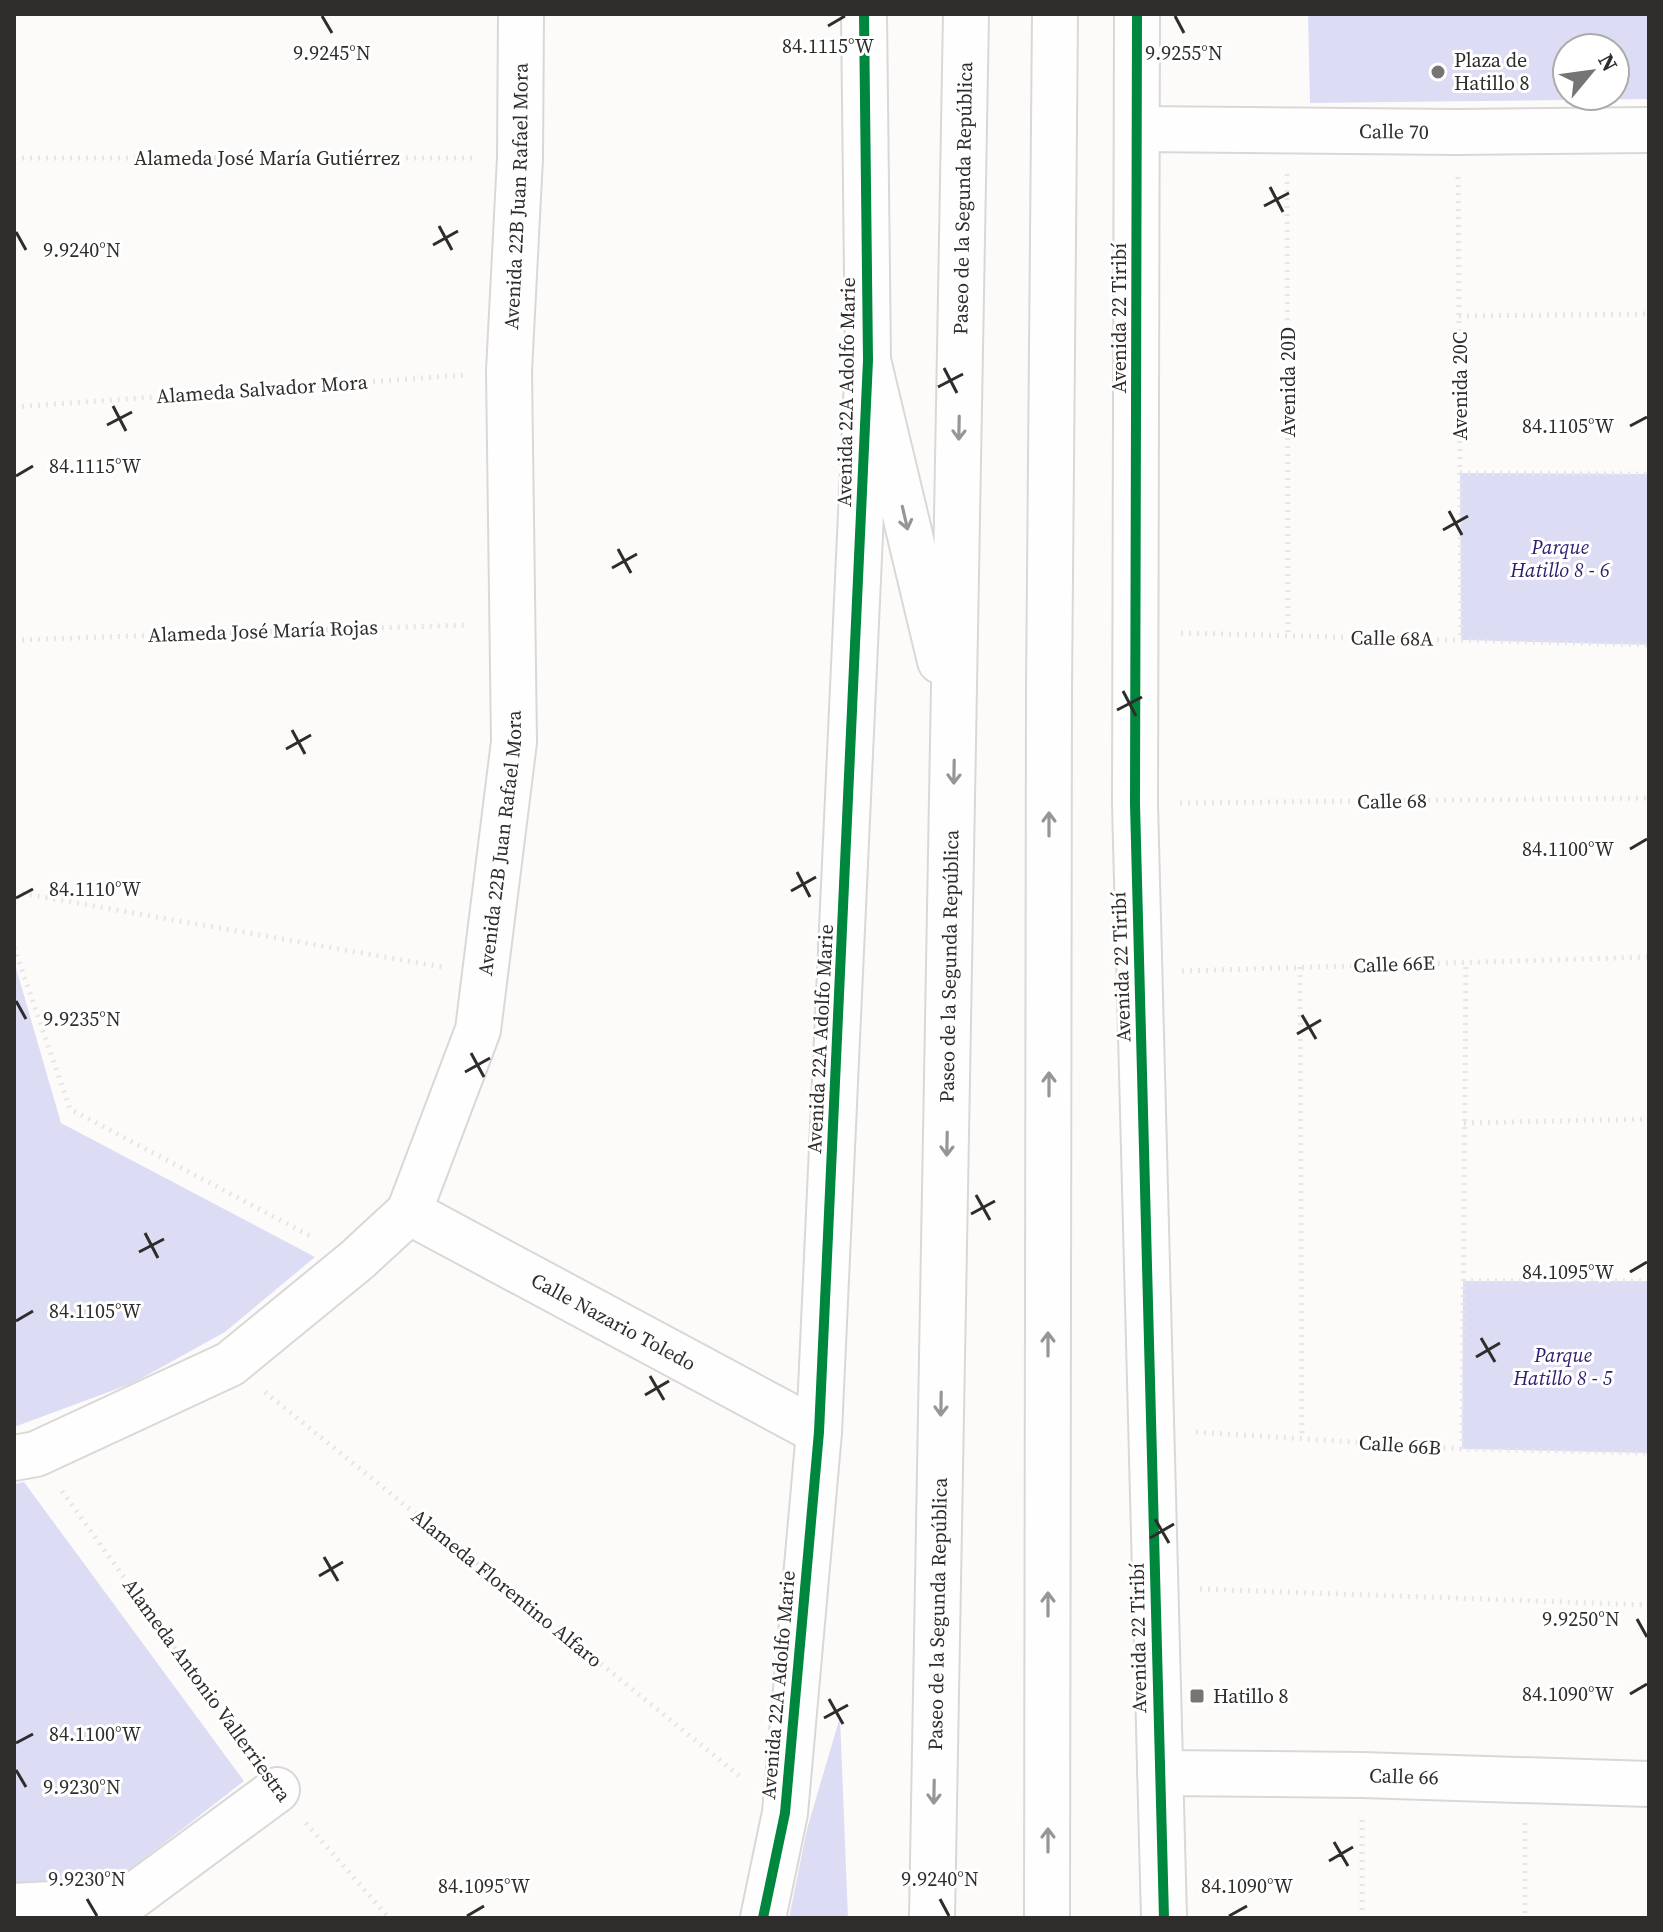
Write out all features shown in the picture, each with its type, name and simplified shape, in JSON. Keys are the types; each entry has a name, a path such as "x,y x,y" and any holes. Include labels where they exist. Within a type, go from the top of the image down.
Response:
{"main road":[{"name":"Avenida 22B Juan Rafael Mora","path":"25,1456 230,1364 357,1260 409,1212 478,1030 514,742 509,371 520,158 521,14"},
{"name":"Avenida 22A Adolfo Marie","path":"763,1918 785,1813 819,1432 868,360 864,14"},
{"name":"Paseo de la Segunda República","path":"932,1918 966,14"},
{"path":"1047,1918 1049,687 1055,14"},
{"name":"Avenida 22 Tiribí","path":"1137,14 1135,804 1164,1918"},
{"name":"Calle 70","path":"1138,129 1649,130"},
{"path":"868,360 955,723"},
{"name":"Calle Nazario Toledo","path":"409,1212 819,1432"},
{"name":"Calle 66","path":"1160,1773 1362,1775 1649,1784"},
{"path":"14,1906 128,1900 277,1790"}],"path":[{"path":"1459,316 1649,314"},
{"path":"1460,473 1649,474"},
{"path":"14,892 485,975"},
{"path":"14,947 70,1109 357,1260"},
{"path":"1462,1449 1466,962"},
{"path":"1300,967 1302,1438"},
{"path":"1464,1123 1649,1119"},
{"path":"1463,1281 1649,1281"},
{"path":"1155,1588 1649,1605"},
{"path":"1362,1775 1362,1918"},
{"path":"1525,1782 1525,1918"}],"green space":[{"name":"Plaza de Hatillo 8","path":"1308,14 1649,14 1649,99 1631,99 1631,32 1551,32 1551,100 1310,103"},
{"name":"Parque Hatillo 8 - 6","path":"1460,473 1649,474 1649,645 1461,640"},
{"path":"14,961 61,1123 315,1257 225,1332 133,1383 14,1427"},
{"name":"Parque Hatillo 8 - 5","path":"1463,1281 1649,1281 1649,1453 1462,1449"},
{"path":"24,1482 244,1781 118,1879 14,1885 14,1484"},
{"path":"840,1717 848,1918 789,1918 807,1829"}],"cycle path":[{"path":"763,1918 785,1813 819,1432 868,360 864,14"},
{"path":"1137,14 1135,804 1164,1918"}],"place":[{"name":"Plaza de Hatillo 8","path":"1438,72"},
{"name":"Hatillo 8","path":"1197,1696"}]}
